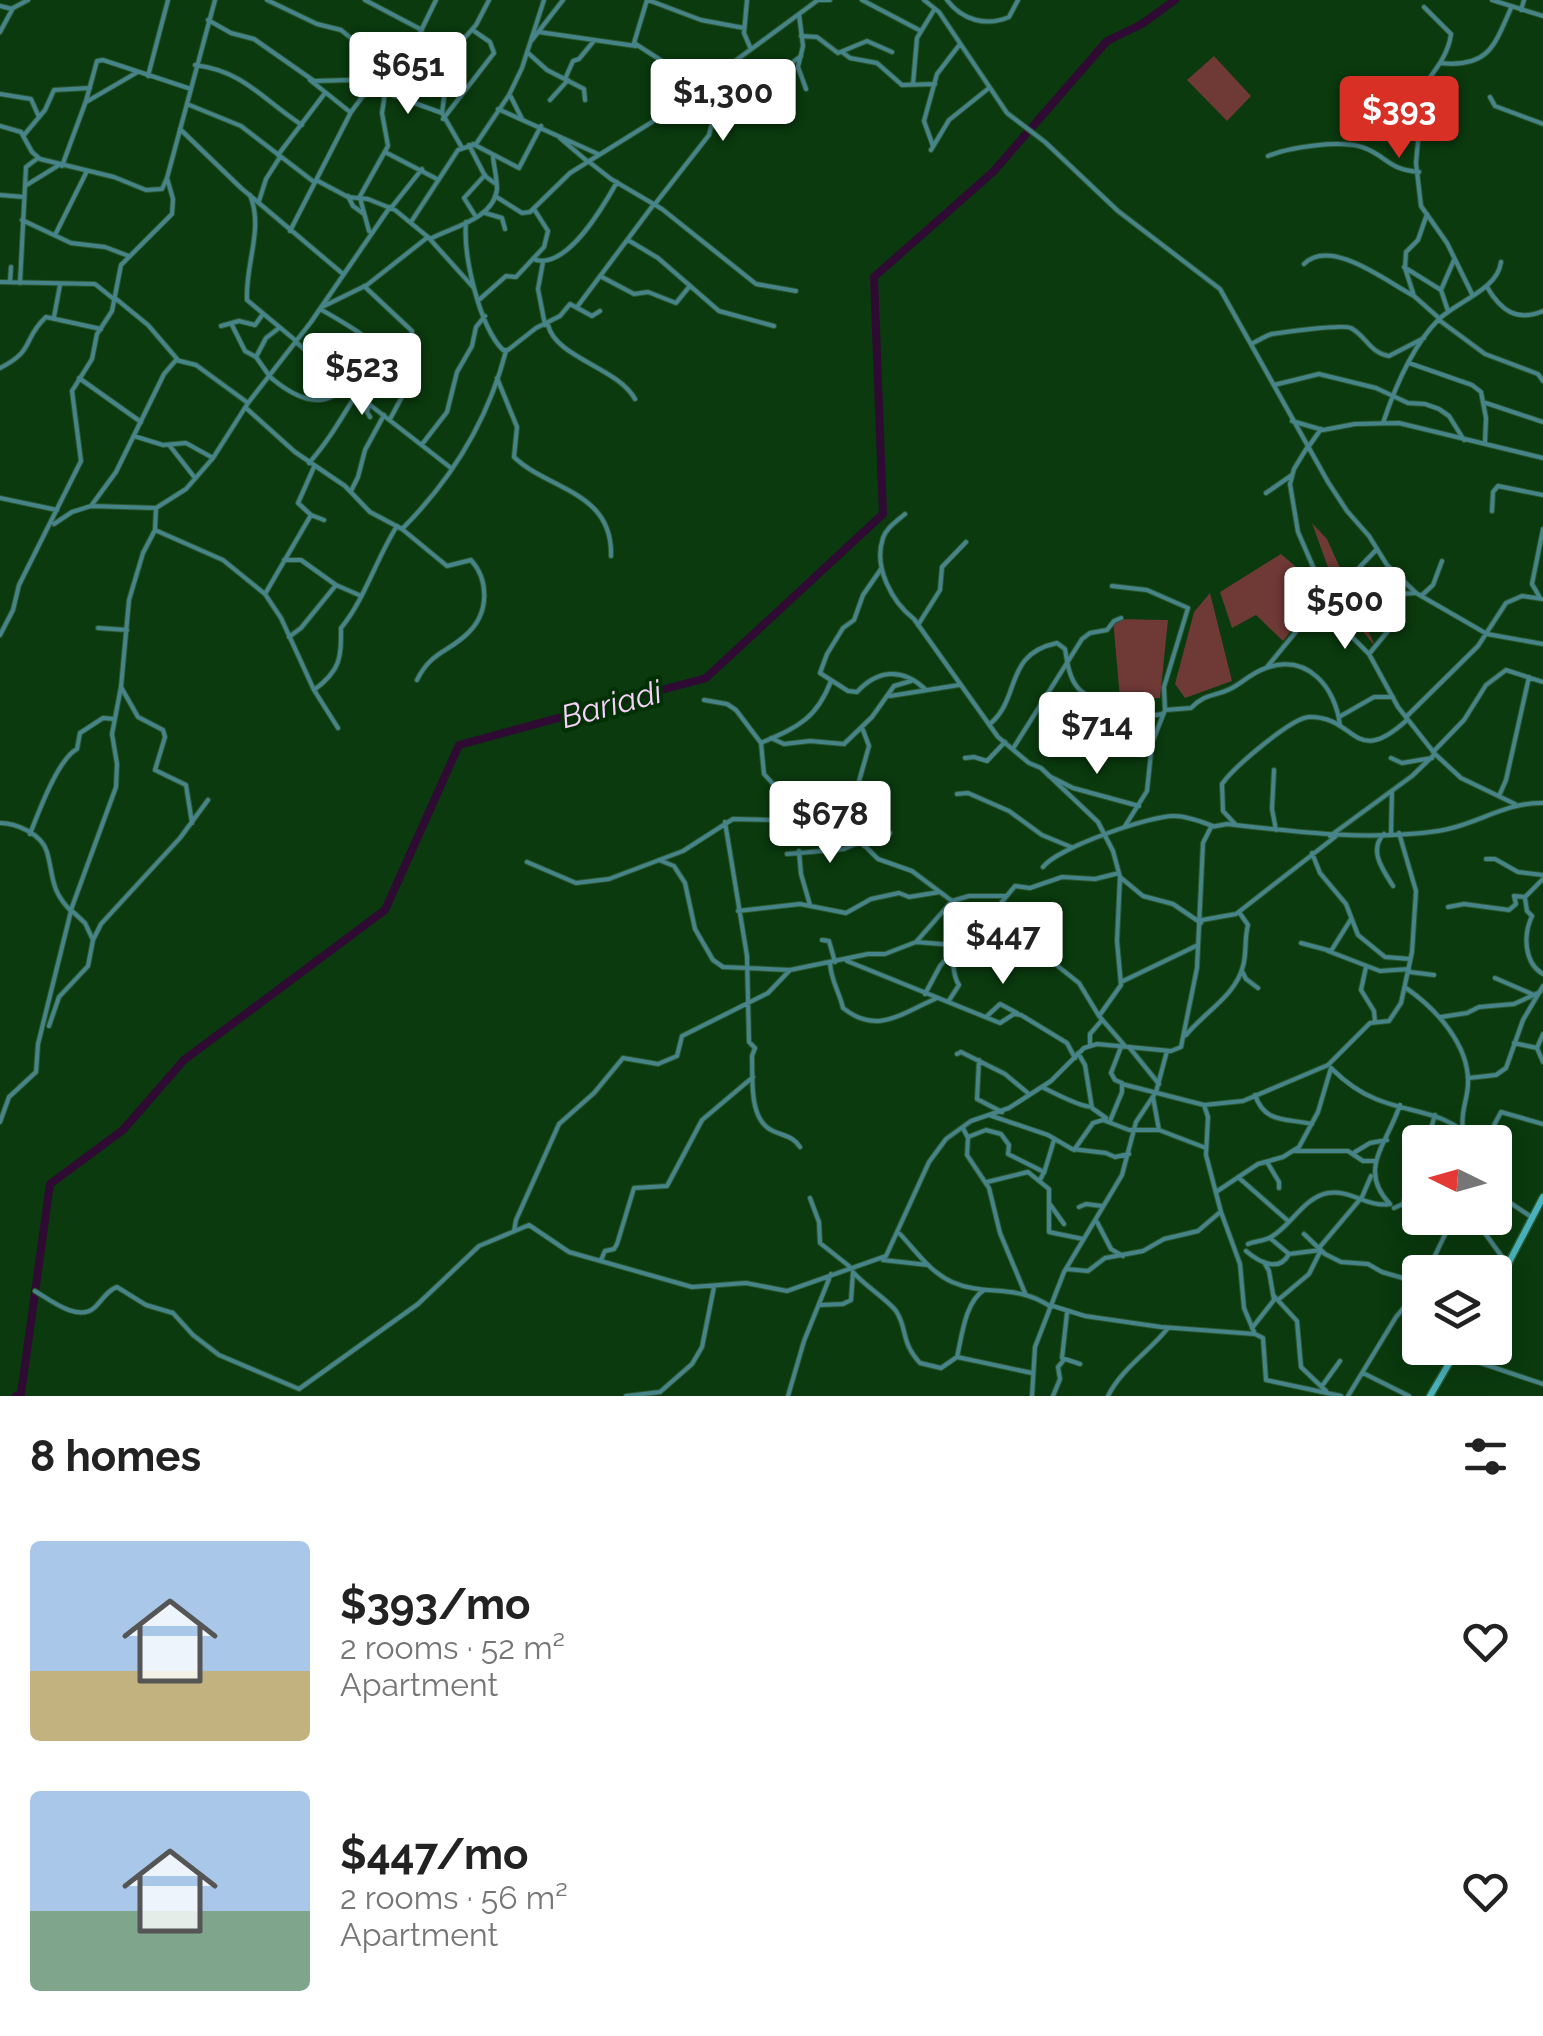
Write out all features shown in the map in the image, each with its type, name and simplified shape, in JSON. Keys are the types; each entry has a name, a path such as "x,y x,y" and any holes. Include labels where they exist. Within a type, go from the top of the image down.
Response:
{"main road":[{"path":"1512,1257 1543,1197"},
{"path":"1430,1396 1448,1365"}],"street":[{"path":"0,14 28,0"},
{"path":"148,76 168,0"},
{"path":"0,126 24,135 38,158 154,192 162,189 215,0"},
{"path":"267,0 317,24 340,30 395,74"},
{"path":"364,0 422,30"},
{"path":"369,235 359,198 385,152 388,139 382,113 384,92 436,0"},
{"path":"442,116 450,56 472,30 489,0"},
{"path":"471,145 509,95 544,0"},
{"path":"531,40 563,0"},
{"path":"636,46 634,37 648,0 701,20 744,28"},
{"path":"747,0 744,28 750,47"},
{"path":"495,196 522,213 534,209 570,173 689,97 750,47 818,0 830,0"},
{"path":"862,0 921,31"},
{"path":"924,0 936,9 1007,113 1045,142 1104,199 1206,276 1228,301 1292,421 1347,511 1386,565 1418,594 1488,634 1543,644"},
{"path":"914,84 916,41 936,9 936,0"},
{"path":"947,0 965,16 986,22 1009,17 1018,0"},
{"path":"1492,0 1543,16"},
{"path":"1521,10 1524,0"},
{"path":"0,6 11,9"},
{"path":"1424,7 1451,34 1440,64 1413,101 1419,130 1416,160 1420,200 1472,294"},
{"path":"1440,64 1464,65 1482,58 1498,39 1511,8"},
{"path":"0,32 11,9"},
{"path":"799,14 798,67 806,89"},
{"path":"208,20 231,33 254,39 351,112"},
{"path":"442,116 494,53 490,42 472,30"},
{"path":"539,32 636,46 674,66 702,87"},
{"path":"801,36 817,38 850,58 877,64 902,84 935,84"},
{"path":"583,40 586,50"},
{"path":"842,52 867,41 892,52"},
{"path":"550,100 566,80 573,61 580,60 592,42"},
{"path":"960,42 940,68 923,124 932,148 950,120 989,88"},
{"path":"527,52 548,70 584,89 585,100"},
{"path":"577,306 709,135 713,119 732,90 739,56"},
{"path":"772,84 774,76 801,56"},
{"path":"25,186 61,166 99,60 191,89"},
{"path":"196,66 222,69 237,76 302,125"},
{"path":"668,86 674,66"},
{"path":"785,66 787,84"},
{"path":"86,102 136,73"},
{"path":"303,74 320,82 352,80 442,116 461,147"},
{"path":"673,78 689,97"},
{"path":"24,135 54,90 90,88"},
{"path":"290,231 351,112 375,88"},
{"path":"259,201 279,156 325,93"},
{"path":"0,94 31,98 39,117"},
{"path":"509,95 522,119"},
{"path":"1490,98 1495,106 1543,124"},
{"path":"187,104 241,126 316,182 390,208 428,238 475,290"},
{"path":"498,110 559,137 617,182 655,204 756,284 796,291"},
{"path":"411,222 461,147 471,145 520,168 541,126"},
{"path":"180,129 290,231 344,274"},
{"path":"559,137 599,154"},
{"path":"1268,156 1322,145 1350,144 1370,150 1397,170 1419,172"},
{"path":"471,145 484,174 496,184"},
{"path":"385,152 437,180"},
{"path":"321,308 364,286 428,238 483,213 495,196 494,157"},
{"path":"20,284 26,166 38,158"},
{"path":"51,526 72,512 92,506 156,508 176,498 196,479 246,405 321,308 369,235 422,170"},
{"path":"54,235 86,173"},
{"path":"476,218 464,198 484,174"},
{"path":"0,635 13,610 18,584 82,460 71,396 89,365 95,338 115,299 122,266 172,214 173,199 167,178"},
{"path":"534,259 543,262 561,256 602,210 617,182"},
{"path":"0,195 24,197"},
{"path":"250,195 257,218 246,273 246,300 346,386 452,468"},
{"path":"348,196 364,214"},
{"path":"479,300 507,276 516,277 544,247 548,232 545,221 534,209"},
{"path":"483,213 504,220 505,229"},
{"path":"1414,296 1404,267 1405,254 1415,245 1427,214"},
{"path":"22,220 76,244 105,247 129,256"},
{"path":"466,222 475,290 493,338 506,351"},
{"path":"628,240 658,258 725,314 749,316 774,326"},
{"path":"1304,264 1318,254 1339,255 1414,296 1485,354 1538,374 1543,381"},
{"path":"1441,290 1454,260"},
{"path":"543,262 538,289 550,333 570,351 626,385 635,400"},
{"path":"1383,423 1393,395 1424,338 1448,311 1498,275 1501,262"},
{"path":"10,283 11,267"},
{"path":"1404,267 1441,290 1448,311"},
{"path":"600,276 634,294 648,292 676,303 690,285"},
{"path":"0,282 95,284 148,325 178,360 196,365 311,465 350,491 370,512 400,527 448,566 471,560 485,585 480,614 470,632 430,660 417,680"},
{"path":"54,317 60,285"},
{"path":"364,286 412,332 410,354 400,365"},
{"path":"1486,286 1512,315 1522,318 1543,311"},
{"path":"314,690 331,676 342,656 341,628 356,610 360,596 400,527 431,501 482,421 506,351 536,328 547,325 570,304 592,316 600,311"},
{"path":"321,308 400,365 410,382 365,450 350,491"},
{"path":"221,326 231,322 254,325 263,314"},
{"path":"422,444 447,412 454,379 472,346 476,327 485,316"},
{"path":"0,368 23,355 38,324 46,318 102,329"},
{"path":"231,322 245,351 290,395 308,400 338,394 346,386"},
{"path":"1250,344 1271,334 1295,333 1316,326 1330,330 1345,326 1377,353 1389,356 1424,338"},
{"path":"256,358 265,340 279,328"},
{"path":"92,506 111,481 164,374 178,360"},
{"path":"1409,363 1472,385 1481,392 1485,443"},
{"path":"1274,385 1327,375 1444,412 1464,440"},
{"path":"80,378 141,422"},
{"path":"497,378 517,427 514,457 530,470 586,498 610,538 610,556"},
{"path":"324,520 298,503 311,465 357,393"},
{"path":"369,401 370,417"},
{"path":"1484,402 1543,422"},
{"path":"1292,421 1321,429 1399,423 1543,458"},
{"path":"1321,429 1290,484 1298,532 1337,622 1369,654 1392,697 1433,755 1462,778 1515,804"},
{"path":"134,436 170,446 186,443 213,458"},
{"path":"170,446 196,479"},
{"path":"1266,493 1292,476"},
{"path":"1492,511 1498,486 1543,495"},
{"path":"0,498 57,510"},
{"path":"0,1122 9,1097 36,1072 38,1044 71,911 116,787 118,772 112,734 131,590 143,552 156,530 156,508"},
{"path":"905,514 882,540 882,568 901,609 918,625 989,724 1027,762 1047,775 1073,788 1138,806"},
{"path":"266,594 311,515"},
{"path":"1542,599 1532,584 1543,529"},
{"path":"156,530 223,560 266,594 314,690 338,728"},
{"path":"918,625 940,590 942,567 966,542"},
{"path":"989,724 1006,704 1014,674 1039,649 1060,644 1079,690 1113,709 1152,716 1191,708 1201,697 1220,693 1267,667 1315,608 1328,604 1377,549"},
{"path":"284,560 301,560 336,585 360,596"},
{"path":"1369,654 1388,631 1379,614 1401,594 1418,594 1433,585 1442,561"},
{"path":"882,568 863,594 854,620 843,628 820,666 820,674 854,692 883,673 913,680 924,689"},
{"path":"290,637 336,585"},
{"path":"1112,586 1147,590 1188,608 1164,686 1164,712 1150,748 1149,784 1125,826"},
{"path":"1237,826 1224,814 1222,784 1296,720 1312,717 1340,726 1360,741 1369,742 1393,733 1488,634 1501,610 1513,598 1542,599"},
{"path":"1014,747 1087,634 1102,632 1121,618"},
{"path":"98,628 128,630"},
{"path":"1267,667 1284,665 1316,674 1327,686 1340,726"},
{"path":"1119,875 1143,896 1173,904 1200,922 1228,917 1433,755 1464,720 1491,680 1506,670 1543,682"},
{"path":"1499,796 1529,677"},
{"path":"772,738 788,744 810,741 840,745 862,726 894,686 913,680"},
{"path":"761,743 796,728 804,718 820,710 831,681"},
{"path":"121,686 138,717 163,730 165,738 155,770 186,784 192,823"},
{"path":"888,696 959,686"},
{"path":"1339,717 1374,697 1392,697"},
{"path":"704,700 732,706 761,743 764,774 786,798 807,811"},
{"path":"1104,703 1100,740 1142,755 1150,748"},
{"path":"30,834 51,779 69,753 77,749 80,733 102,718 114,720"},
{"path":"843,823 850,814 869,746 862,726"},
{"path":"965,758 974,756 987,761 1006,742"},
{"path":"1391,758 1402,763 1433,755"},
{"path":"1274,770 1272,809 1276,830"},
{"path":"1047,775 1087,810 1106,836 1119,875 1120,990 1090,1034 1090,1046"},
{"path":"1387,834 1392,791"},
{"path":"957,794 968,793 1010,811 1042,835 1071,846"},
{"path":"49,1026 58,996 88,966 93,940 109,914 130,896 138,881 208,800"},
{"path":"1043,867 1071,846 1125,826 1173,816 1214,826 1332,836 1387,834 1449,830 1515,804 1543,801"},
{"path":"527,862 576,883 619,877 683,851 725,822 743,817 775,820 818,812 843,823 884,862 910,870 952,901 987,946"},
{"path":"725,822 748,970 749,1042 756,1048 752,1056 753,1077 762,1123 795,1140 800,1147"},
{"path":"0,823 16,824 46,849 54,889 85,923 93,940"},
{"path":"35,1291 84,1313 117,1287 146,1305 173,1314 219,1354 299,1389 418,1304 479,1246 533,1226 561,1248 684,1286 750,1284 787,1292 886,1256 929,1162 946,1139 974,1119 1002,1112 1030,1095 1090,1046 1104,1043 1167,1051 1181,1047 1186,1036 1199,945 1204,843 1206,833 1214,826"},
{"path":"786,854 844,849 862,844 871,834 890,833"},
{"path":"1374,1022 1392,1018 1406,988 1411,959 1417,897 1399,833"},
{"path":"1387,834 1378,839 1376,850 1393,886"},
{"path":"799,852 801,877 810,905"},
{"path":"1312,854 1320,872 1346,904 1358,935 1385,957 1411,959"},
{"path":"1486,859 1495,858 1518,872 1543,877"},
{"path":"658,860 674,866 685,883 691,919 713,960 729,969 790,970 885,954 916,942 946,945 968,940 1046,955 1079,983 1100,1018 1159,1084"},
{"path":"968,940 967,925 980,912 994,911 1015,886 1030,888 1062,877 1095,879 1119,875"},
{"path":"1525,897 1543,877"},
{"path":"738,911 810,905 846,912 871,900 899,894 910,897 940,892"},
{"path":"916,942 952,901 969,896 1008,896"},
{"path":"1448,907 1464,904 1510,910 1516,904 1514,896 1525,897"},
{"path":"1525,897 1532,916 1526,936 1528,952 1533,968 1543,974"},
{"path":"1186,1036 1219,999 1234,990 1242,971 1248,925 1238,912"},
{"path":"1328,951 1334,948 1351,919"},
{"path":"822,940 829,941 832,981 840,992 842,1008 867,1022 885,1020 935,999"},
{"path":"1301,943 1380,971 1434,975"},
{"path":"946,945 952,952 953,976 959,984 948,1002"},
{"path":"1121,982 1199,945"},
{"path":"925,994 952,952"},
{"path":"844,960 984,1018 1001,1023 1017,1014"},
{"path":"1125,1046 1111,1073 1122,1084 1204,1105 1230,1104 1255,1096 1329,1067 1374,1022 1374,1011 1362,990 1366,967"},
{"path":"514,1231 559,1124 594,1093 612,1068 624,1058 658,1064 667,1061 679,1054 682,1036 750,1004 779,984 790,970"},
{"path":"1242,971 1246,980 1258,988"},
{"path":"1495,978 1532,994"},
{"path":"1406,988 1441,1017 1457,1047 1468,1078 1463,1125"},
{"path":"1441,1017 1479,1007 1514,1004 1541,989"},
{"path":"1468,1078 1496,1076 1503,1071 1541,989"},
{"path":"984,1018 1000,1004 1062,1039 1085,1065 1092,1107"},
{"path":"1543,1034 1537,1048 1543,1062"},
{"path":"1514,1043 1537,1048"},
{"path":"1032,1396 1035,1347 1051,1306 1066,1269 1122,1175 1134,1130 1159,1084 1167,1051"},
{"path":"957,1054 979,1060 1030,1095"},
{"path":"979,1060 977,1099 1002,1112"},
{"path":"1329,1067 1378,1101 1435,1115 1452,1125"},
{"path":"1294,1151 1313,1124 1329,1067"},
{"path":"600,1260 605,1251 614,1248 622,1233 634,1188 667,1186 702,1120 753,1077"},
{"path":"1109,1121 1122,1084"},
{"path":"1042,1087 1072,1098 1080,1106 1092,1107 1109,1121 1134,1130 1159,1130 1206,1148"},
{"path":"1154,1095 1159,1130"},
{"path":"1255,1096 1262,1112 1269,1117 1313,1124"},
{"path":"1204,1105 1208,1118 1206,1148 1221,1212 1240,1264 1244,1308 1253,1331"},
{"path":"1253,1331 1276,1298 1309,1274 1320,1249 1360,1199 1400,1105"},
{"path":"1494,1125 1501,1112 1543,1124"},
{"path":"988,1114 1048,1135 1074,1150 1106,1153 1115,1158 1129,1154"},
{"path":"1432,1125 1435,1115"},
{"path":"1074,1150 1093,1122 1109,1121"},
{"path":"964,1128 967,1155 986,1182 1000,1233 1025,1293"},
{"path":"968,1137 986,1130 1002,1134 1008,1154 1044,1172"},
{"path":"1040,1180 1054,1140"},
{"path":"1216,1192 1238,1177 1294,1151 1354,1153 1370,1143 1387,1140"},
{"path":"1354,1153 1366,1162 1376,1160"},
{"path":"1267,1162 1280,1182 1279,1188"},
{"path":"986,1182 1024,1170 1049,1188 1048,1232 1083,1239"},
{"path":"1248,1244 1270,1238 1326,1193 1342,1193 1379,1206 1390,1204 1376,1189 1373,1172"},
{"path":"1238,1177 1288,1222"},
{"path":"810,1198 822,1245 852,1268 874,1295 894,1308 904,1342 920,1363 942,1368 957,1358 971,1306 977,1294 988,1289"},
{"path":"1050,1203 1064,1224"},
{"path":"1512,1204 1533,1218"},
{"path":"1394,1208 1402,1205"},
{"path":"1079,1207 1102,1206"},
{"path":"1066,1269 1088,1272 1106,1258 1143,1251 1164,1239 1198,1231 1221,1212"},
{"path":"1096,1222 1111,1249 1124,1256"},
{"path":"898,1232 928,1264 955,1283 1025,1293 1068,1313 1168,1328 1253,1331 1263,1338 1266,1380 1341,1396"},
{"path":"1304,1234 1341,1262 1368,1264 1402,1279"},
{"path":"1270,1238 1290,1254"},
{"path":"892,1242 910,1244"},
{"path":"1246,1251 1264,1262 1283,1262 1290,1254 1320,1249"},
{"path":"878,1259 928,1264"},
{"path":"1264,1262 1276,1298 1297,1322 1301,1367 1327,1392"},
{"path":"820,1305 850,1300 852,1268"},
{"path":"788,1396 804,1341 831,1274"},
{"path":"626,1396 660,1392 692,1364 702,1346 714,1287"},
{"path":"1348,1396 1402,1309"},
{"path":"1053,1396 1060,1379 1058,1367 1063,1361 1068,1313"},
{"path":"1108,1396 1117,1380 1168,1328"},
{"path":"957,1358 1034,1373"},
{"path":"1063,1361 1080,1364"},
{"path":"1322,1386 1340,1361"},
{"path":"1493,1365 1543,1384"},
{"path":"1363,1373 1410,1396"},
{"path":"1294,1395 1295,1387"}],"shaded area":[{"path":"1214,56 1251,96 1227,121 1187,80"},
{"path":"1312,523 1327,539 1375,646 1348,614 1341,578 1330,573"},
{"path":"1281,554 1323,590 1283,641 1256,615 1232,628 1220,592"},
{"path":"1210,593 1232,681 1185,698 1175,684 1194,612"},
{"path":"1113,619 1168,620 1160,698 1120,699"}],"waterway":[{"name":"Bariadi","path":"16,1396 21,1394 50,1184 123,1130 184,1060 385,910 459,745 706,678 883,514 874,277 993,172 1107,41 1142,24 1175,0"}]}
